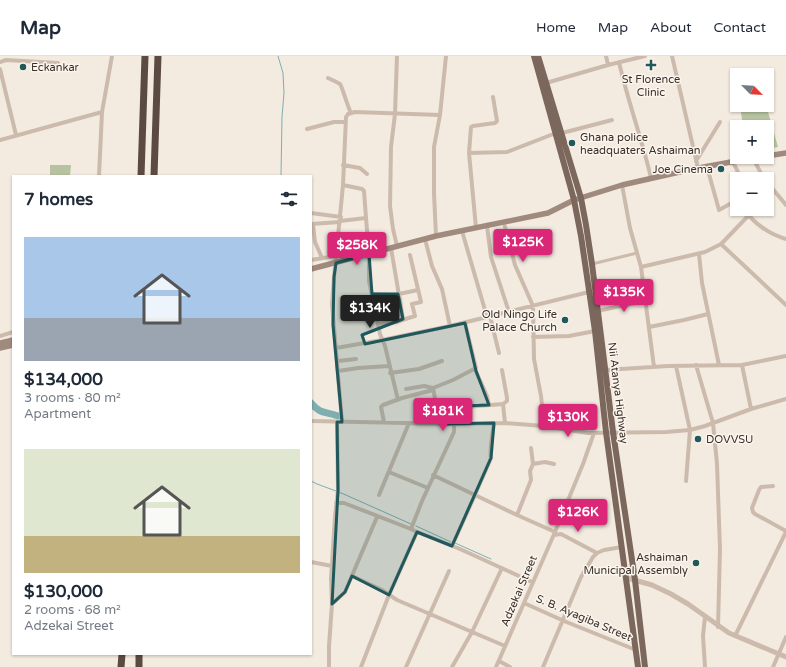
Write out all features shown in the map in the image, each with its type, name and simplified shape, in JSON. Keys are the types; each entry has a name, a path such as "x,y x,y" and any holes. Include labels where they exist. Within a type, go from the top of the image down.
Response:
{"highway":[{"path":"141,175 145,56"},
{"path":"154,175 158,56"},
{"path":"121,667 122,655"},
{"path":"139,655 139,667"}],"main road":[{"path":"534,56 559,133"},
{"name":"Nii Atanya Highway","path":"538,56 578,199 592,264 605,370 609,432 635,580 645,667"},
{"path":"774,155 786,153"},
{"path":"312,269 436,236 504,223 548,212 578,199 622,185 730,163"},
{"path":"578,199 581,236 609,432 638,667"},
{"path":"0,343 12,340"},
{"path":"0,348 12,345"}],"street":[{"path":"99,175 102,112 112,56"},
{"path":"397,56 395,114 391,147 390,206 397,246"},
{"path":"436,236 434,148 440,115 446,56"},
{"path":"606,56 608,65"},
{"path":"546,83 645,56"},
{"path":"672,56 698,168"},
{"path":"0,62 6,60 58,63"},
{"path":"619,62 625,90 651,178"},
{"path":"0,69 16,135"},
{"path":"328,78 342,86 345,99 351,113"},
{"path":"476,228 469,153 470,127 497,121 493,97"},
{"path":"0,140 102,112"},
{"path":"329,667 339,422 338,361 333,325 332,304 343,185 346,117 351,113 440,115"},
{"path":"469,153 507,152 559,133 612,120"},
{"path":"307,130 334,122 345,122"},
{"path":"696,161 720,122"},
{"path":"343,165 360,168 367,174"},
{"path":"707,167 719,210 730,204"},
{"path":"343,185 362,188 364,190 369,254 369,275 372,294 390,373 398,400"},
{"path":"622,185 630,228 641,267 654,367"},
{"path":"774,190 786,205"},
{"path":"312,212 340,220"},
{"path":"641,267 705,252 721,244 748,216 753,221 786,239"},
{"path":"322,258 313,241 312,224 366,218"},
{"path":"504,223 516,265 533,306 535,369 541,396 544,426"},
{"path":"487,226 491,257 509,312"},
{"path":"462,231 499,353"},
{"path":"425,239 432,266 442,290 450,326"},
{"path":"721,244 786,305"},
{"path":"390,248 403,319"},
{"path":"592,264 637,253"},
{"path":"699,254 702,283 719,365"},
{"path":"378,324 396,322 415,316 412,304 421,302 410,255"},
{"path":"312,260 336,256"},
{"path":"372,294 398,294 418,290"},
{"path":"336,348 465,323 589,292"},
{"path":"598,311 646,301"},
{"path":"649,327 708,314"},
{"path":"465,323 476,367 475,369 487,396 489,405"},
{"path":"533,337 569,336 595,331"},
{"path":"0,336 12,332"},
{"path":"605,370 676,366 742,365 786,356"},
{"path":"338,361 356,359"},
{"path":"390,373 419,369 442,361"},
{"path":"742,365 750,409"},
{"path":"338,371 389,366"},
{"path":"676,366 690,430 686,481"},
{"path":"696,366 713,423 717,464 720,549 718,627"},
{"path":"384,422 381,408 383,405 433,389 475,369"},
{"path":"437,408 503,404 507,401 507,398 502,370"},
{"path":"406,389 424,386 433,389"},
{"path":"433,389 440,424"},
{"path":"312,421 440,424 505,423 544,426 594,433 660,432 690,430 750,409 786,399"},
{"path":"503,404 505,423"},
{"path":"378,495 409,423"},
{"path":"452,546 491,458 490,453 492,448 494,423"},
{"path":"411,529 454,432 454,424"},
{"name":"Adzekai Street","path":"496,667 554,534 594,433"},
{"path":"517,515 531,480 531,448"},
{"path":"532,464 546,462 554,464"},
{"path":"389,472 428,488"},
{"path":"434,475 554,534 561,534 597,553 622,547"},
{"path":"735,636 751,606 786,531 753,512 752,508 758,490 761,487 772,486"},
{"path":"336,503 344,503 411,529 532,582"},
{"path":"332,604 346,592 377,517"},
{"path":"361,667 389,595 417,532"},
{"path":"543,667 584,572 597,553"},
{"path":"312,562 332,566"},
{"path":"452,667 472,632 502,568"},
{"path":"406,667 449,571"},
{"path":"352,576 382,590 397,600 505,646"},
{"path":"627,578 652,585 671,594 688,604 718,627 735,636 786,657"},
{"name":"S. B. Ayagiba Street","path":"524,603 562,621 636,650"},
{"path":"705,617 703,636 705,667"},
{"path":"773,667 786,636"},
{"path":"499,661 510,667"}],"highlighted area":[{"path":"369,254 372,294 398,294 403,319 362,335 365,344 465,323 476,371 489,405 437,407 440,424 494,423 491,458 452,546 417,532 389,595 352,576 345,592 332,604 338,490 337,422 342,422 333,325 334,277 336,263"}],"green space":[{"path":"741,112 768,112 770,120 742,120"},
{"path":"774,133 778,147 774,148"},
{"path":"50,165 71,165 70,175 50,175"}],"waterway":[{"path":"278,56 283,73 284,93 281,175"},
{"path":"312,404 321,411 338,416"},
{"path":"312,482 336,491"},
{"path":"339,492 411,524"},
{"path":"416,526 451,542"},
{"path":"455,543 491,559"}],"place":[{"name":"St Florence Clinic","path":"651,65"},
{"name":"Eckankar","path":"23,67"},
{"name":"Ghana police headquaters Ashaiman","path":"572,143"},
{"name":"Joe Cinema","path":"721,169"},
{"name":"Old Ningo Life Palace Church","path":"565,320"},
{"name":"DOVVSU","path":"698,439"},
{"name":"Ashaiman Municipal Assembly","path":"696,563"}]}
